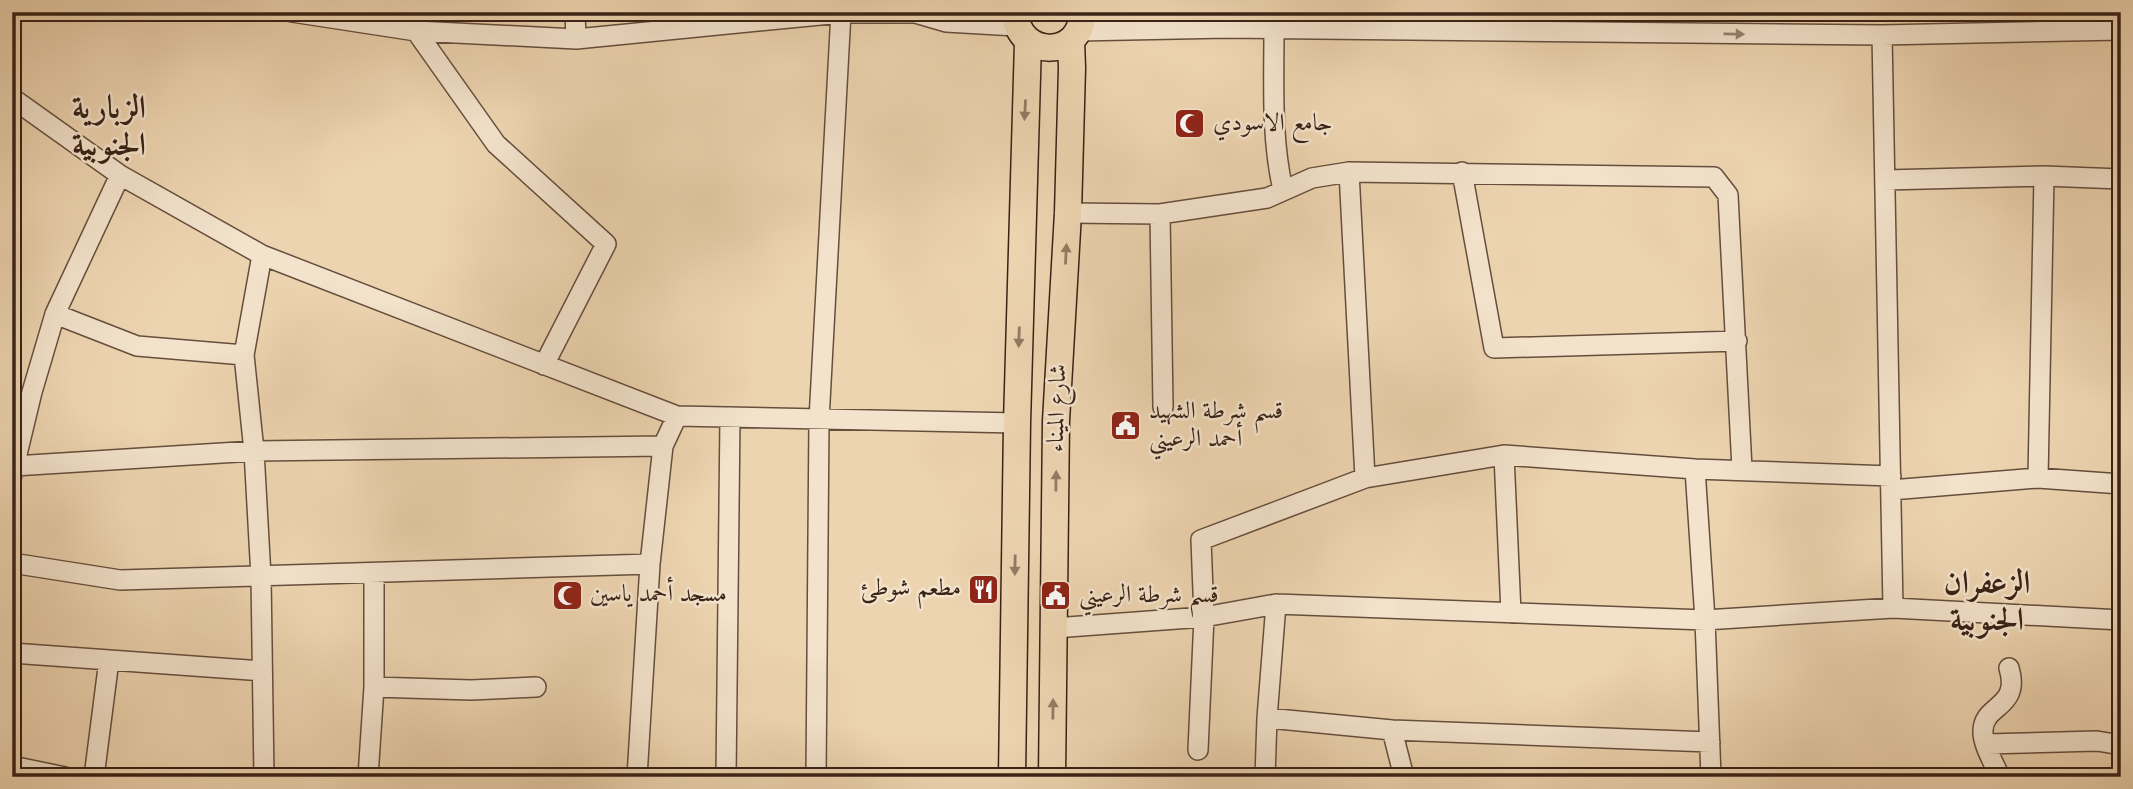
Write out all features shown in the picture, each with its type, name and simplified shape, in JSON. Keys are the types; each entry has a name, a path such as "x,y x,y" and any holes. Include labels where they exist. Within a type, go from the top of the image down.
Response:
{"highway":[{"path":"1020,27 1042,48 1057,48 1077,28"},
{"name":"شارع الميناء","path":"1012,777 1020,27"},
{"name":"شارع الميناء","path":"1052,777 1056,421 1068,213 1072,68 1077,28"}],"street":[{"path":"292,12 416,31 576,39 841,13 916,13 946,22 1020,27"},
{"path":"575,12 576,39"},
{"path":"816,777 819,420 841,13"},
{"path":"1077,28 1882,35 2121,30"},
{"path":"1274,29 1274,136 1283,190"},
{"path":"416,31 496,145 607,244 544,365"},
{"path":"1882,35 1893,608"},
{"path":"12,98 120,175 262,255 677,416 1017,423"},
{"path":"1068,213 1160,214 1268,198 1312,178 1349,172 1714,177 1728,195 1738,341 1742,469"},
{"path":"1349,172 1365,478"},
{"path":"1462,172 1494,348 1738,341"},
{"path":"120,175 55,314 18,428 13,471 254,451 663,446"},
{"path":"1885,180 2044,176 2121,179"},
{"path":"2038,478 2044,176"},
{"path":"1160,214 1163,407"},
{"path":"262,255 244,355 254,451 261,577 264,777"},
{"path":"55,314 137,346 244,355"},
{"path":"637,777 650,564 663,446 677,416"},
{"path":"726,777 730,417"},
{"path":"1504,455 1511,613"},
{"path":"1198,750 1204,617 1201,540 1365,478 1504,455 1695,469 1742,469 1891,483 2038,478 2121,484"},
{"path":"1695,469 1705,620 1711,777"},
{"path":"12,563 120,580 650,564"},
{"path":"368,777 374,687 374,573"},
{"path":"1054,628 1204,617 1276,604 1705,620 1893,608 2121,620"},
{"path":"1265,777 1276,604"},
{"path":"12,653 262,671"},
{"path":"94,777 110,660"},
{"path":"2000,777 1982,733 1984,722 2008,698 2014,683 2010,668"},
{"path":"374,687 471,690 536,687"},
{"path":"1267,718 1392,730 1710,742"},
{"path":"1392,730 1404,777"},
{"path":"1987,744 2097,741 2121,745"},
{"path":"12,766 65,777"}],"place":[{"name":"جامع الاسودي","path":"1190,124"},
{"name":"قسم شرطة الشهيد أحمد الرعيني","path":"1126,426"},
{"name":"مطعم شوطئ","path":"984,589"},
{"name":"مسجد أحمد ياسين","path":"567,595"},
{"name":"قسم شرطة الرعيني","path":"1056,596"}],"district":[{"name":"الزبارية الجنوبية","path":"109,128"},
{"name":"الزعفران الجنوبية","path":"1987,604"}]}
